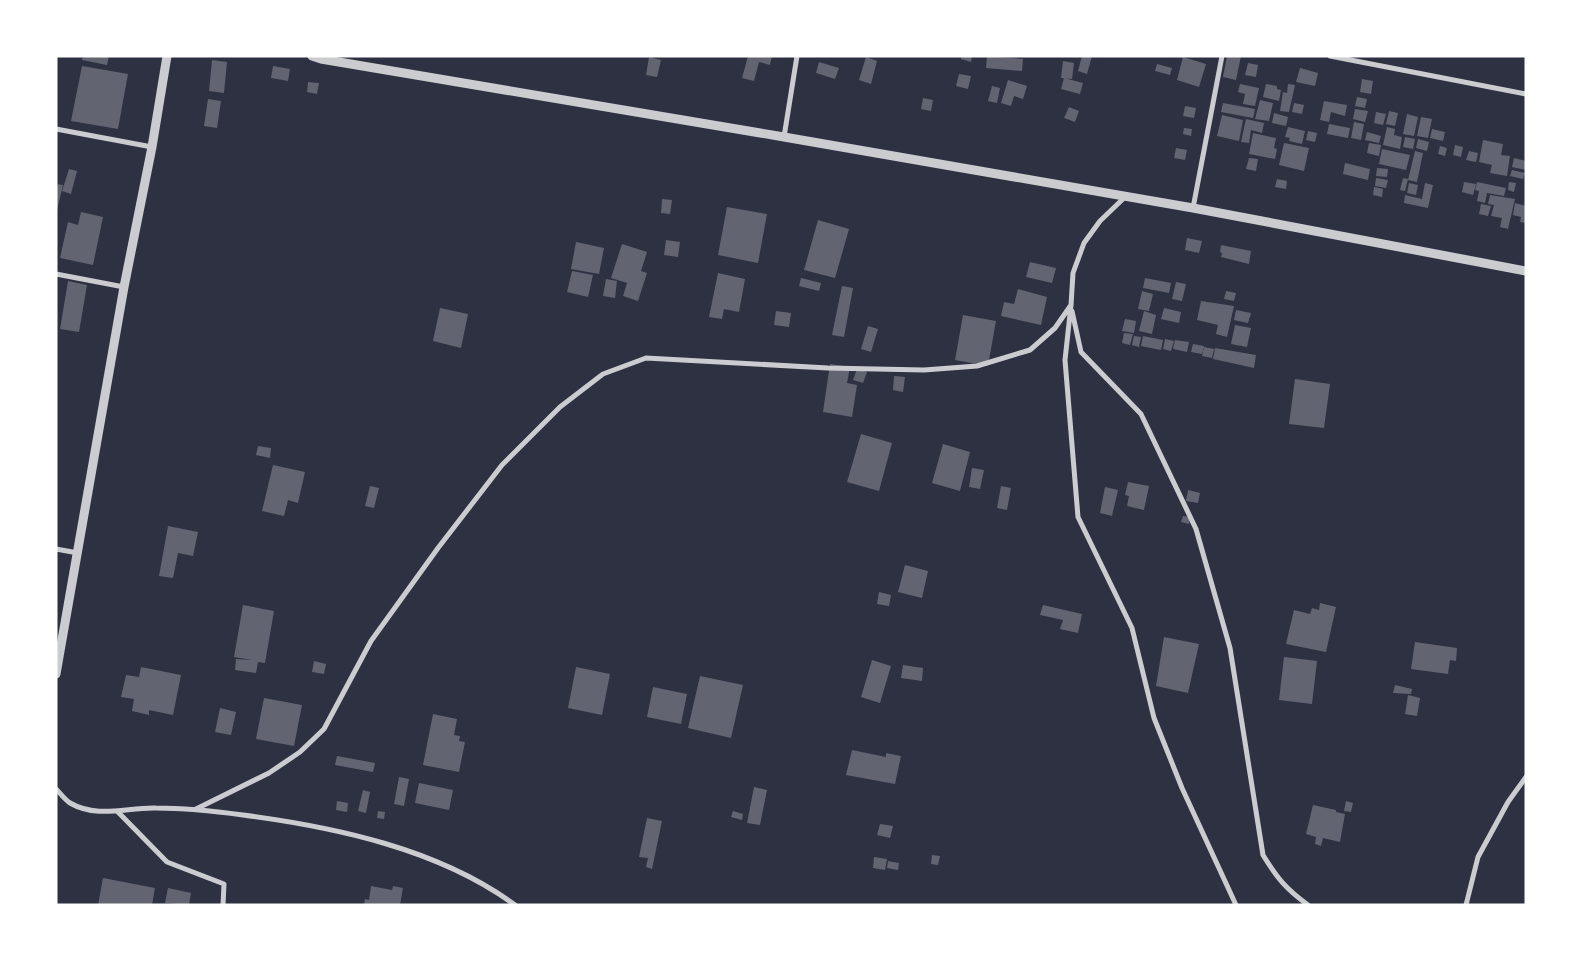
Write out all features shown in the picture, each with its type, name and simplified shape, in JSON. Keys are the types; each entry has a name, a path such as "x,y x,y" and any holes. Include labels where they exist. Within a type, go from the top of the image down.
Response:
{"street":[{"path":"56,674 167,56"},
{"path":"784,137 797,56"},
{"path":"1193,208 1222,56"},
{"path":"1330,56 1526,94"},
{"path":"318,57 1193,208 1526,271"},
{"path":"56,129 152,147"},
{"path":"1125,196 1100,221 1084,243 1073,273 1065,360 1078,517 1132,628 1154,718 1182,788 1236,905"},
{"path":"56,274 124,287"},
{"path":"196,809 269,773 300,752 324,729 371,641 438,548 502,465 560,407 603,374 646,358 828,368 924,370 977,366 1030,350 1055,328 1071,305"},
{"path":"1071,305 1081,352 1141,414 1196,529 1230,648 1263,855 1289,891 1308,905"},
{"path":"56,549 79,553"},
{"path":"1466,905 1478,857 1508,802 1526,777"},
{"path":"56,789 69,802 92,810 118,812 153,808 196,809 243,814 367,839 424,856 494,889 515,905"},
{"path":"118,812 167,862 224,884 223,905"}],"building":[{"path":"83,56 109,56 107,65 82,60"},
{"path":"748,56 772,56 770,65 759,62 754,81 742,78"},
{"path":"961,56 972,56 971,62 961,59"},
{"path":"987,56 1023,59 1022,71 986,68"},
{"path":"1082,56 1092,56 1087,74 1078,71"},
{"path":"1227,56 1241,56 1236,80 1223,77"},
{"path":"649,57 661,60 657,77 646,75"},
{"path":"866,57 877,61 871,84 859,80"},
{"path":"1183,57 1206,64 1199,87 1177,80"},
{"path":"212,60 227,62 224,93 209,91"},
{"path":"1063,61 1074,63 1072,79 1061,78"},
{"path":"819,62 839,68 835,79 816,73"},
{"path":"1248,63 1258,65 1256,77 1245,75"},
{"path":"1157,64 1172,68 1170,75 1155,71"},
{"path":"82,66 128,74 118,129 71,121"},
{"path":"273,66 290,69 288,81 271,78"},
{"path":"1300,68 1318,73 1315,86 1296,82"},
{"path":"959,74 971,76 968,89 956,86"},
{"path":"1064,78 1083,83 1080,94 1061,89"},
{"path":"1362,79 1373,81 1371,94 1360,92"},
{"path":"1008,80 1027,86 1023,99 1014,96 1011,106 1001,103"},
{"path":"308,82 319,83 317,94 307,92"},
{"path":"1240,84 1259,88 1255,106 1243,104 1245,94 1238,92"},
{"path":"1266,84 1277,86 1277,89 1281,90 1279,101 1263,97"},
{"path":"1288,84 1295,85 1289,112 1280,111 1283,92 1287,93"},
{"path":"992,86 1000,88 997,103 988,101"},
{"path":"1357,97 1367,99 1365,108 1355,106"},
{"path":"923,98 933,100 931,111 921,109"},
{"path":"208,99 221,101 217,128 204,126"},
{"path":"1260,100 1273,103 1269,121 1255,119"},
{"path":"1324,101 1347,105 1345,116 1331,112 1329,122 1320,120"},
{"path":"1223,103 1255,109 1253,118 1221,112"},
{"path":"1294,103 1304,105 1302,114 1292,112"},
{"path":"1185,106 1196,108 1194,118 1183,116"},
{"path":"1069,107 1079,111 1075,122 1064,118"},
{"path":"1355,109 1368,111 1365,122 1353,119"},
{"path":"1389,111 1398,113 1395,126 1386,124"},
{"path":"1376,112 1386,114 1383,125 1374,123"},
{"path":"1274,113 1288,117 1286,126 1272,123"},
{"path":"1407,114 1418,117 1414,136 1403,134"},
{"path":"1222,115 1243,120 1239,141 1217,136"},
{"path":"1421,117 1432,119 1428,138 1417,136"},
{"path":"1246,119 1264,123 1262,133 1251,130 1249,143 1241,142"},
{"path":"1354,122 1364,124 1361,140 1351,138"},
{"path":"1329,124 1350,128 1348,138 1327,134"},
{"path":"1288,127 1305,131 1302,144 1289,141 1290,138 1285,137"},
{"path":"1387,127 1395,129 1394,135 1402,137 1400,149 1383,145"},
{"path":"1184,128 1192,129 1191,136 1183,134"},
{"path":"1432,129 1445,132 1443,141 1430,138"},
{"path":"1308,131 1317,133 1315,142 1306,140"},
{"path":"1367,132 1381,136 1379,143 1365,140"},
{"path":"1253,133 1276,138 1274,148 1277,149 1275,159 1249,154"},
{"path":"1405,137 1415,139 1413,149 1403,147"},
{"path":"1418,139 1429,142 1427,151 1416,148"},
{"path":"1483,140 1503,144 1501,155 1510,156 1507,176 1490,173 1492,165 1479,162"},
{"path":"1284,143 1309,148 1304,171 1279,165"},
{"path":"1369,143 1381,145 1379,156 1367,153"},
{"path":"1455,145 1463,147 1461,157 1453,155"},
{"path":"1440,146 1447,148 1445,156 1438,154"},
{"path":"1176,148 1187,150 1185,160 1174,158"},
{"path":"1382,149 1410,155 1406,170 1379,164"},
{"path":"1415,151 1423,153 1417,182 1408,180"},
{"path":"1469,151 1478,153 1476,162 1466,160"},
{"path":"1249,158 1258,159 1256,171 1246,169"},
{"path":"1514,158 1526,161 1526,170 1512,167"},
{"path":"1345,163 1370,169 1368,180 1343,174"},
{"path":"1377,168 1388,169 1387,177 1376,176"},
{"path":"69,169 77,171 71,194 62,191"},
{"path":"1512,170 1525,173 1523,179 1510,176"},
{"path":"1376,178 1388,180 1386,188 1375,186"},
{"path":"1403,178 1408,179 1405,191 1400,190"},
{"path":"1277,179 1287,181 1286,189 1275,187"},
{"path":"1464,182 1476,184 1473,195 1462,192"},
{"path":"1477,182 1506,188 1504,196 1487,193 1485,203 1477,201 1479,191 1475,190"},
{"path":"1509,182 1516,183 1514,192 1508,190"},
{"path":"1409,183 1418,185 1416,195 1407,193"},
{"path":"1425,183 1433,185 1428,208 1404,203 1405,195 1422,199"},
{"path":"56,184 63,185 57,210 56,210"},
{"path":"1374,187 1383,189 1382,197 1373,195"},
{"path":"1490,195 1515,199 1508,229 1500,227 1502,218 1491,216 1494,205 1488,204"},
{"path":"662,199 672,200 670,214 661,213"},
{"path":"1515,203 1526,206 1526,223 1520,222 1521,217 1513,215"},
{"path":"1481,204 1491,206 1488,216 1479,214"},
{"path":"727,207 767,214 758,263 718,255"},
{"path":"81,212 103,217 93,265 60,258 68,222 78,225"},
{"path":"818,220 849,229 835,278 804,270"},
{"path":"1187,238 1202,241 1199,253 1185,250"},
{"path":"666,240 680,242 678,257 664,255"},
{"path":"576,242 604,248 599,274 571,269"},
{"path":"622,244 647,252 641,271 647,273 638,301 623,296 627,283 611,278"},
{"path":"1221,245 1251,251 1249,264 1221,257"},
{"path":"1030,262 1056,268 1052,283 1026,277"},
{"path":"572,271 593,275 588,297 567,292"},
{"path":"718,273 745,279 739,312 724,309 722,319 709,317"},
{"path":"801,278 821,283 819,291 799,286"},
{"path":"1145,278 1171,283 1169,293 1143,288"},
{"path":"606,279 617,281 615,298 603,296"},
{"path":"68,281 87,285 79,332 60,329"},
{"path":"1176,282 1186,284 1182,301 1172,299"},
{"path":"842,286 853,288 844,337 832,335"},
{"path":"1018,289 1047,297 1041,325 1001,316 1004,302 1014,304"},
{"path":"1142,291 1153,294 1149,311 1138,309"},
{"path":"1226,291 1236,293 1234,301 1224,299"},
{"path":"1201,301 1234,306 1227,337 1216,334 1218,325 1197,320"},
{"path":"440,308 468,314 461,348 433,341"},
{"path":"1164,308 1181,312 1179,323 1161,319"},
{"path":"1236,310 1251,313 1248,323 1234,320"},
{"path":"776,311 791,313 789,327 774,325"},
{"path":"1144,311 1156,315 1152,334 1139,331"},
{"path":"963,315 996,321 988,366 955,360"},
{"path":"1125,319 1136,321 1134,333 1122,331"},
{"path":"1235,325 1251,328 1247,347 1231,344"},
{"path":"868,326 878,329 871,352 861,349"},
{"path":"1124,333 1133,334 1130,345 1122,343"},
{"path":"1134,336 1141,337 1139,347 1132,345"},
{"path":"1143,336 1163,340 1161,350 1141,346"},
{"path":"1165,339 1174,341 1171,351 1163,349"},
{"path":"1175,340 1189,342 1187,352 1173,349"},
{"path":"1193,344 1204,346 1202,354 1191,352"},
{"path":"1204,347 1214,349 1212,358 1202,356"},
{"path":"1215,348 1256,355 1254,368 1213,359"},
{"path":"830,364 850,367 847,383 857,385 852,417 823,412"},
{"path":"857,369 867,372 863,383 853,380"},
{"path":"894,376 905,377 903,392 893,390"},
{"path":"1295,379 1330,384 1324,428 1289,424"},
{"path":"861,434 892,443 879,491 847,482"},
{"path":"943,444 970,452 960,491 932,483"},
{"path":"258,446 271,448 270,458 256,455"},
{"path":"273,465 305,472 298,503 288,500 284,516 262,511"},
{"path":"972,468 984,470 980,489 969,487"},
{"path":"1128,482 1149,486 1144,510 1127,506 1129,496 1125,495"},
{"path":"370,486 379,488 374,508 365,506"},
{"path":"1001,486 1011,488 1007,510 997,508"},
{"path":"1105,487 1118,490 1112,516 1100,513"},
{"path":"1188,490 1200,493 1198,503 1186,501"},
{"path":"1183,516 1190,517 1189,524 1181,522"},
{"path":"168,526 198,532 193,556 178,553 173,578 159,576"},
{"path":"905,565 928,571 922,598 898,592"},
{"path":"879,592 891,595 889,606 877,604"},
{"path":"1320,603 1336,607 1326,652 1286,644 1294,610 1310,614 1312,608 1319,610"},
{"path":"243,605 274,611 265,663 258,662 256,673 235,670 236,659 252,660 234,657"},
{"path":"1043,605 1082,614 1078,633 1060,629 1063,620 1040,615"},
{"path":"1164,637 1199,644 1188,693 1156,686"},
{"path":"1415,642 1457,648 1456,661 1450,660 1448,674 1411,669"},
{"path":"1284,657 1317,661 1312,704 1279,700"},
{"path":"872,660 891,666 880,703 861,697"},
{"path":"314,661 326,664 324,674 312,672"},
{"path":"903,665 923,668 922,681 901,678"},
{"path":"141,667 181,675 173,715 149,710 149,715 132,711 134,699 121,697 126,675 139,677"},
{"path":"576,667 610,674 602,715 568,708"},
{"path":"700,676 743,685 731,738 688,728"},
{"path":"1395,685 1412,689 1411,694 1393,693"},
{"path":"653,687 687,694 681,724 647,717"},
{"path":"1408,695 1420,698 1417,716 1405,714"},
{"path":"264,698 302,705 294,746 256,739"},
{"path":"220,708 236,712 231,735 215,732"},
{"path":"433,714 457,719 454,735 460,736 459,741 465,742 459,772 423,765"},
{"path":"852,750 886,757 886,753 901,756 895,784 846,775"},
{"path":"337,756 375,763 373,772 335,765"},
{"path":"399,777 409,779 404,806 394,804"},
{"path":"419,783 453,790 449,810 415,803"},
{"path":"754,787 767,790 760,825 747,823"},
{"path":"363,790 370,792 366,813 358,811"},
{"path":"337,801 348,803 347,812 336,810"},
{"path":"1346,801 1353,803 1351,812 1344,811"},
{"path":"1313,805 1345,814 1340,842 1323,838 1321,846 1315,844 1316,837 1306,834"},
{"path":"378,811 385,812 384,819 377,818"},
{"path":"733,811 743,814 742,820 731,817"},
{"path":"647,818 662,821 652,869 646,867 648,858 639,857"},
{"path":"880,824 893,826 890,838 877,835"},
{"path":"932,855 940,856 938,865 931,864"},
{"path":"874,857 887,859 885,870 873,868"},
{"path":"888,861 899,863 898,870 887,868"},
{"path":"103,878 155,888 152,905 98,905"},
{"path":"371,886 392,890 393,886 403,888 400,905 364,905 365,899 369,900"},
{"path":"168,888 191,893 189,905 165,903"}]}
